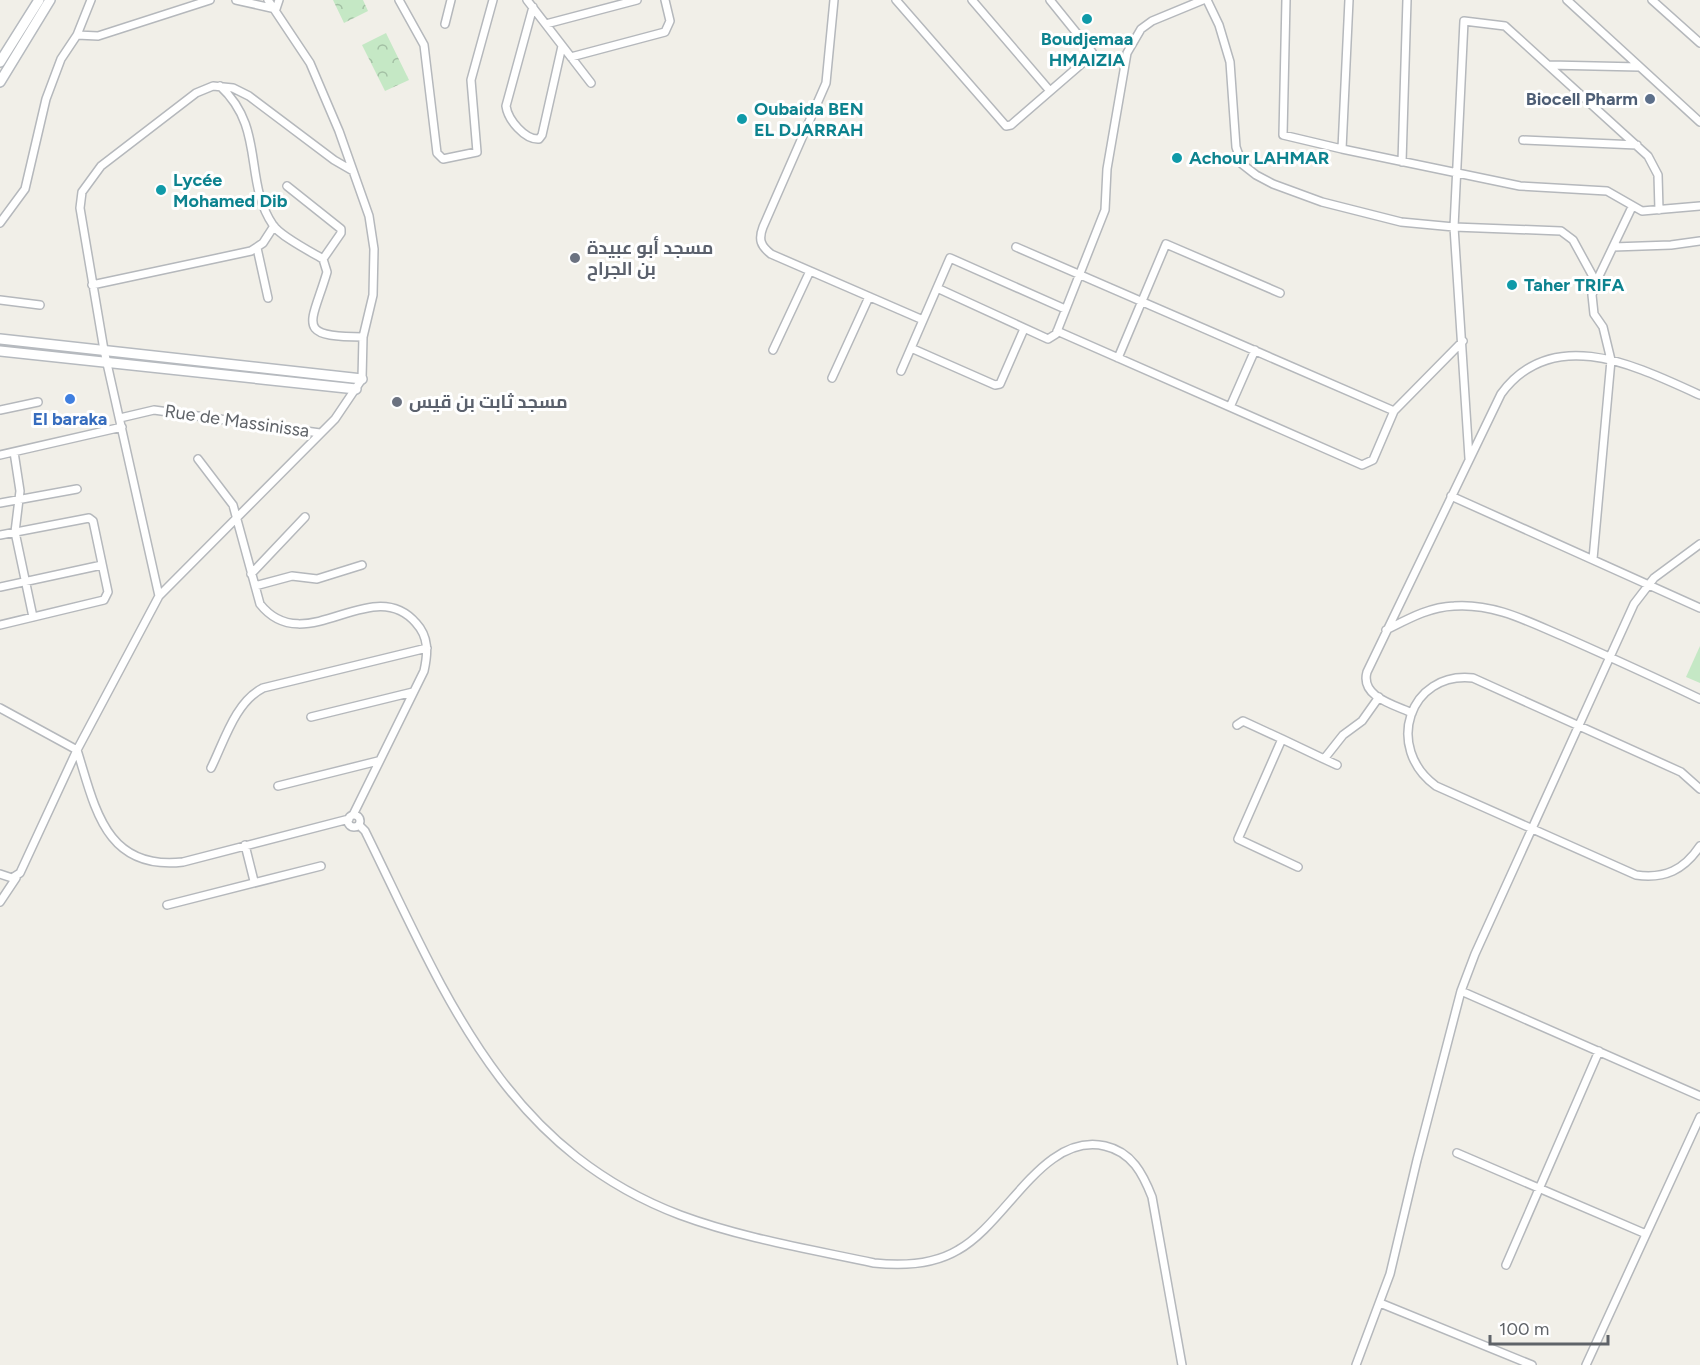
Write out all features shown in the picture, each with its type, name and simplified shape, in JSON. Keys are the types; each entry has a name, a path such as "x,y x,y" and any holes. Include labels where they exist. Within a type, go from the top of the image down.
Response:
{"main road":[{"path":"0,62 39,0"},
{"path":"0,82 50,0"},
{"path":"0,339 362,379"},
{"path":"0,351 356,389"}],"street":[{"path":"0,223 25,189 46,99 61,59 77,35 91,0"},
{"path":"77,35 98,36 210,0"},
{"path":"236,0 276,9"},
{"path":"0,902 16,878 77,750 159,596 334,419 362,379 363,337 373,295 374,249 369,216 345,147 310,63 268,0"},
{"path":"276,9 279,0"},
{"path":"399,0 424,45 437,153 443,159 477,152 471,80 493,0"},
{"path":"445,24 451,0"},
{"path":"527,0 591,83"},
{"path":"546,24 637,0"},
{"path":"571,57 665,32 670,21 665,0"},
{"path":"834,0 826,83 759,237 761,243 771,254 923,320"},
{"path":"896,0 1006,126 1011,125 1092,52 1050,0"},
{"path":"972,0 1050,91"},
{"path":"937,288 1048,339 1057,331 1105,210 1107,169 1127,53 1141,29 1146,25 1205,0 1230,62 1236,147 1242,164 1256,175 1273,184 1322,202 1401,222 1561,231 1573,240 1596,282"},
{"path":"1286,0 1283,135 1456,175 1521,186 1607,191 1642,211 1700,206"},
{"path":"1342,149 1349,0"},
{"path":"1402,162 1407,0"},
{"path":"1567,0 1700,122"},
{"path":"1652,0 1700,43"},
{"path":"533,7 506,106 523,134 532,140 539,139 542,135 562,46"},
{"path":"1469,460 1454,226 1464,21 1505,26 1637,145 1655,166 1659,210"},
{"path":"1549,65 1641,67"},
{"path":"159,596 104,350 80,208 82,192 101,166 196,93 220,86 233,88 249,96 334,160 353,171"},
{"path":"220,86 249,129 260,195 273,226 323,259 327,272 312,316 315,328 327,337 363,337"},
{"path":"1523,140 1637,145"},
{"path":"334,160 345,147"},
{"path":"287,186 341,229 341,233 323,259"},
{"path":"1593,559 1611,360 1603,327 1594,314 1592,303 1596,282 1632,207"},
{"path":"92,285 257,248 263,243 273,226"},
{"path":"1613,247 1671,245 1700,241"},
{"path":"1118,358 1166,244 1280,293"},
{"path":"1016,247 1394,411"},
{"path":"257,248 268,298"},
{"path":"901,371 950,258 1065,309"},
{"path":"774,350 810,271"},
{"path":"832,378 869,297"},
{"path":"0,300 40,306"},
{"path":"911,348 995,385 1000,384 1024,329"},
{"path":"1057,331 1365,466 1373,460 1394,411 1463,341"},
{"path":"1230,407 1255,350"},
{"path":"1412,713 1370,691 1365,678 1501,394 1518,374 1553,359 1575,355 1611,360 1648,372 1700,395"},
{"path":"0,410 38,402"},
{"name":"Rue de Massinissa","path":"120,418 154,410 320,433"},
{"path":"0,455 122,427"},
{"path":"14,452 20,499 15,532 33,617"},
{"path":"198,459 227,496 238,517 260,604 268,614 293,624 308,624 369,607 391,606 411,617 425,638 427,648 424,671 350,817 353,827 359,825 365,831 453,1008 480,1053 526,1112 600,1173 650,1201 708,1225 874,1263 896,1265 937,1260 973,1241 1053,1157 1068,1148 1082,1144 1109,1147 1133,1162 1144,1176 1152,1197 1182,1365"},
{"path":"0,503 77,489"},
{"path":"1451,496 1700,608"},
{"path":"251,574 305,517"},
{"path":"0,535 89,518 93,521 108,592 104,600 0,625"},
{"path":"1356,1365 1390,1274 1461,991 1475,954 1634,604 1648,585 1700,544"},
{"path":"0,587 102,565"},
{"path":"255,586 292,576 317,579 362,565"},
{"path":"1386,630 1414,616 1436,609 1472,605 1509,613 1700,699"},
{"path":"211,768 243,705 253,693 263,688 427,648"},
{"path":"1700,789 1681,772 1488,683 1458,676 1433,687 1412,713 1407,730 1416,769 1436,786 1636,875 1650,877 1674,872 1685,865 1700,847"},
{"path":"311,717 413,692"},
{"path":"1324,759 1343,735 1362,721 1379,697"},
{"path":"0,708 77,750 100,823 120,845 146,859 170,863 350,817"},
{"path":"1237,725 1243,721 1337,765"},
{"path":"1281,739 1238,839 1298,867"},
{"path":"278,786 378,760"},
{"path":"245,845 254,881"},
{"path":"167,905 254,881 321,866"},
{"path":"0,874 16,878"},
{"path":"1461,991 1700,1096"},
{"path":"1506,1265 1599,1051"},
{"path":"1586,1365 1700,1117"},
{"path":"1457,1153 1646,1234"},
{"path":"1380,1303 1532,1365"}],"green space":[{"path":"333,0 363,0 368,11 344,23"},
{"path":"386,33 409,80 385,91 362,45"},
{"path":"1700,646 1700,683 1686,677"}],"place":[{"name":"Boudjemaa HMAIZIA","path":"1087,19"},
{"name":"Biocell Pharm","path":"1650,99"},
{"name":"Oubaida BEN EL DJARRAH","path":"742,119"},
{"name":"Achour LAHMAR","path":"1177,158"},
{"name":"Lycée Mohamed Dib","path":"161,190"},
{"name":"مسجد أبو عبيدة بن الجراح","path":"575,258"},
{"name":"Taher TRIFA","path":"1512,285"},
{"name":"El baraka","path":"70,399"},
{"name":"مسجد ثابت بن قيس","path":"397,402"}]}
